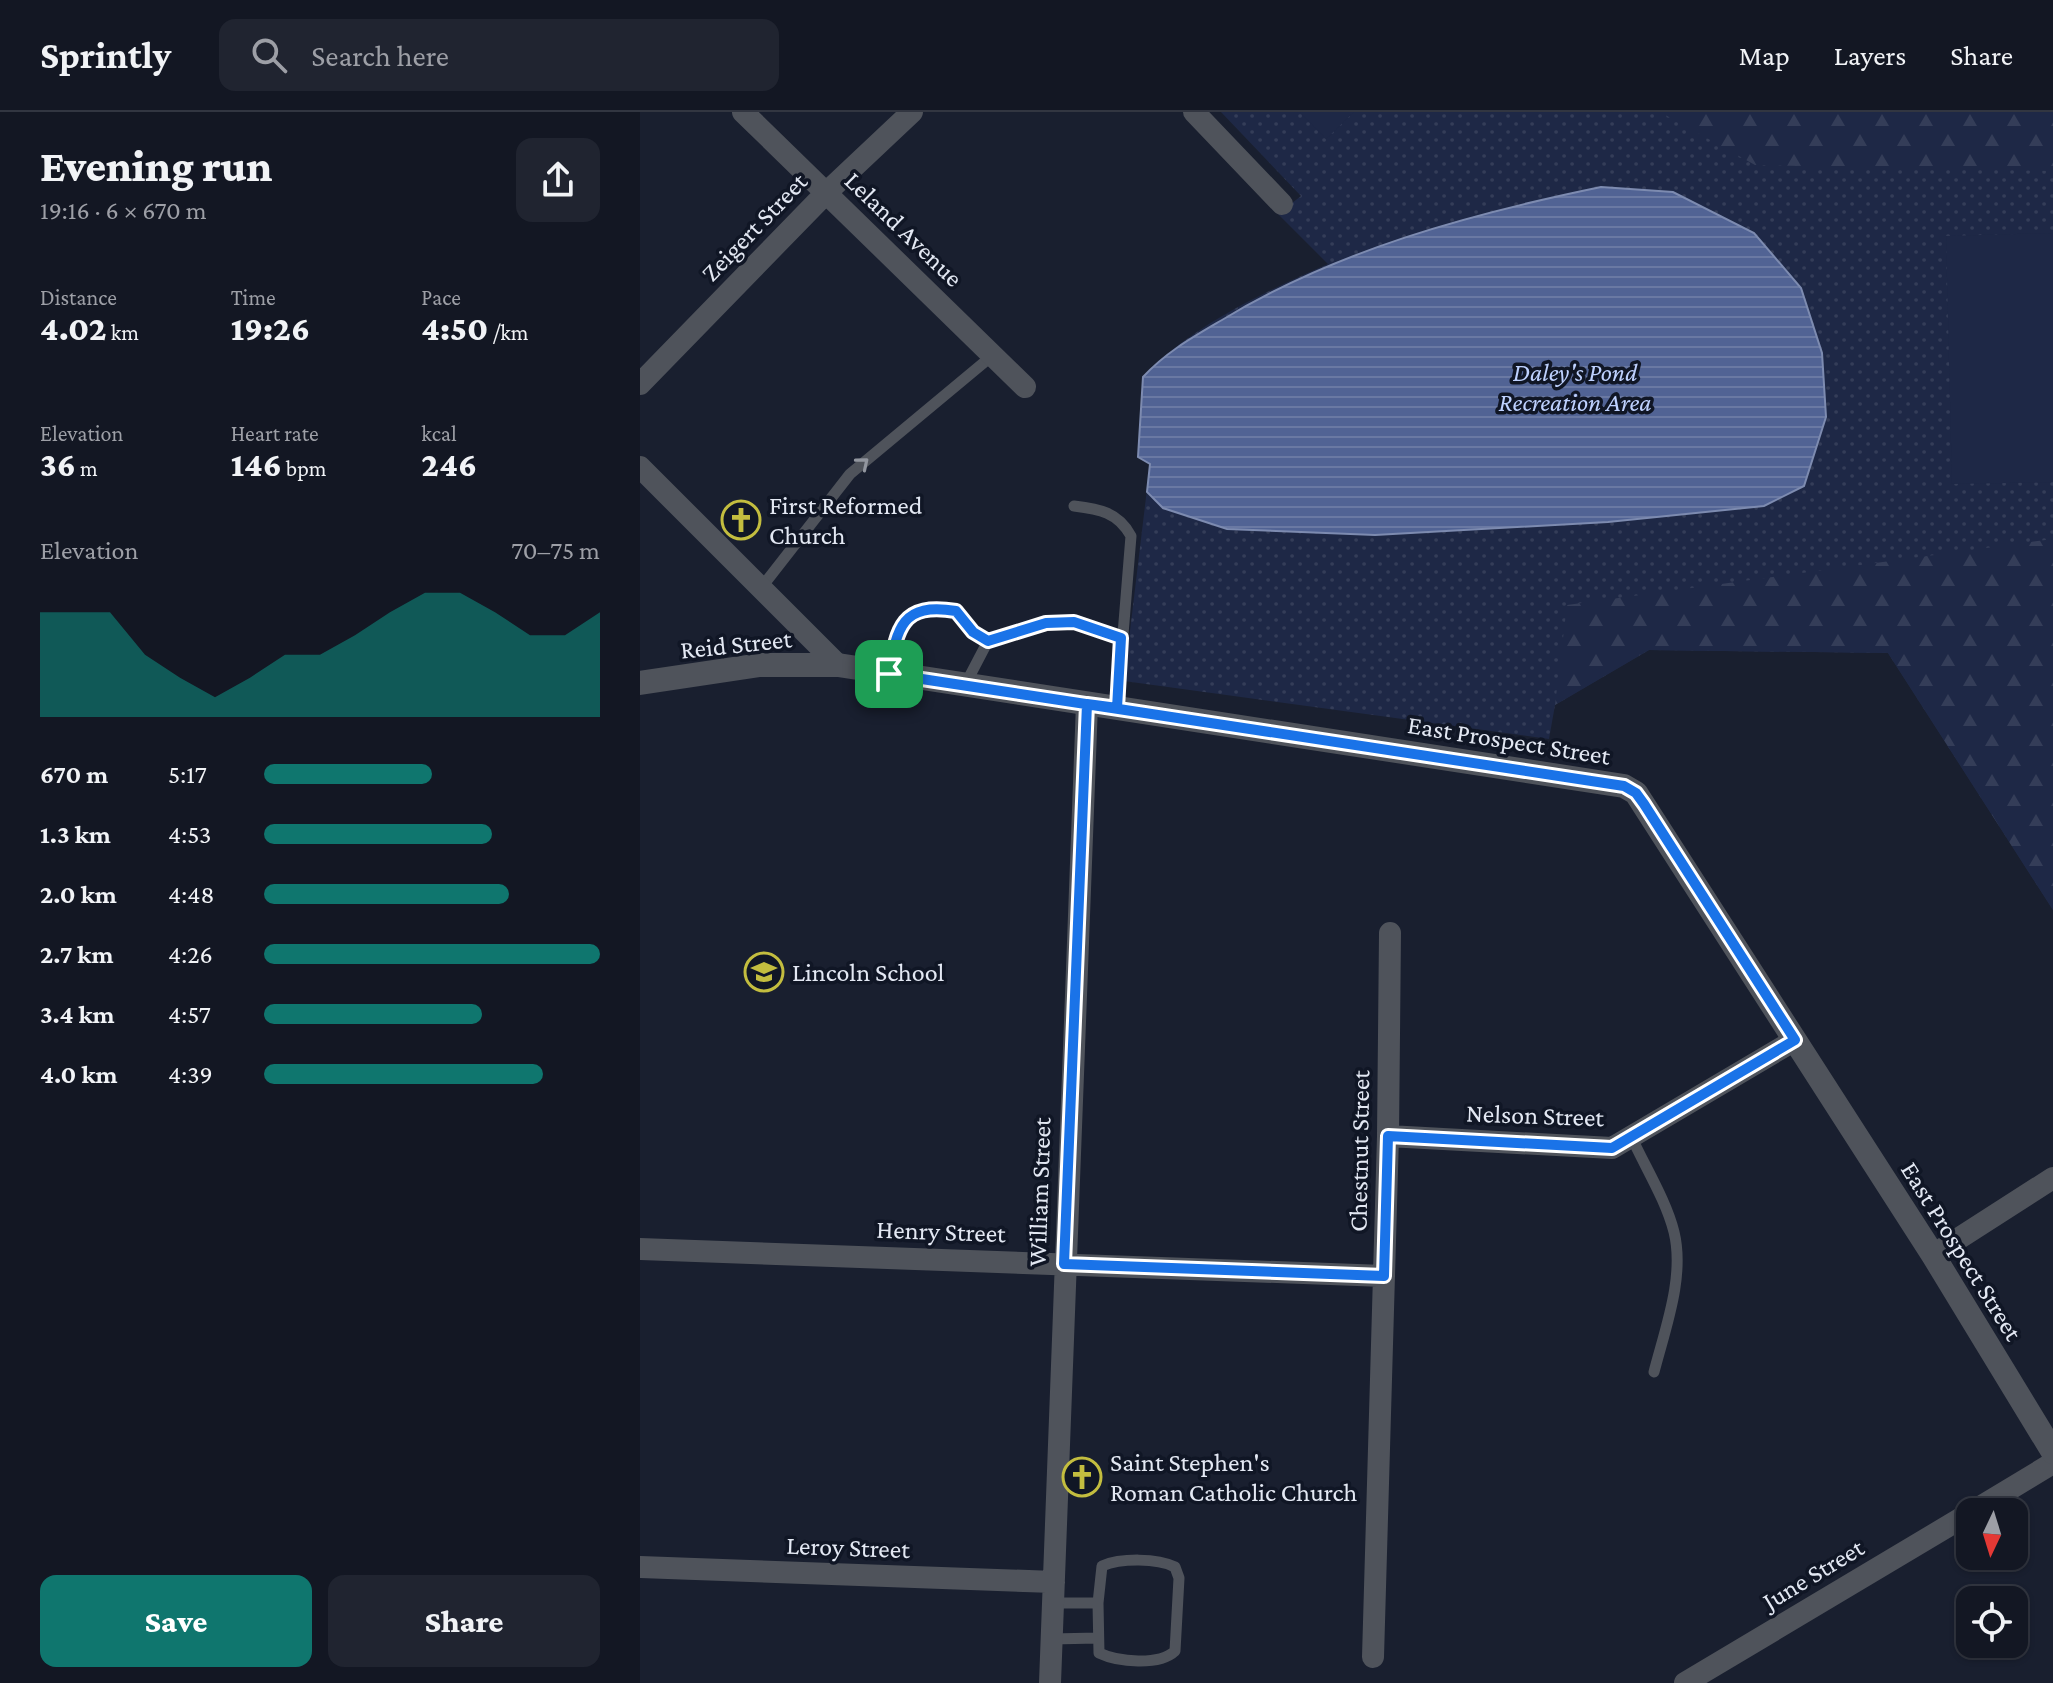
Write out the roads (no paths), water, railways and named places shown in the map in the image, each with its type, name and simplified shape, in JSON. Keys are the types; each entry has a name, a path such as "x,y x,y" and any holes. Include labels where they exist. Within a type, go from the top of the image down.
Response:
{"street":[{"name":"Leland Avenue","path":"743,112 1025,387"},
{"name":"Zeigert Street","path":"640,384 826,193 912,112"},
{"path":"1194,112 1282,204"},
{"path":"640,467 838,665"},
{"name":"Reid Street","path":"640,683 760,665 838,665"},
{"name":"East Prospect Street","path":"838,665 1624,786 1636,793 1933,1255 2053,1452"},
{"name":"William Street","path":"1050,1683 1087,704"},
{"name":"Chestnut Street","path":"1373,1657 1388,1136 1390,933"},
{"name":"Nelson Street","path":"1388,1136 1612,1148 1795,1040"},
{"path":"1933,1255 2053,1178"},
{"name":"Henry Street","path":"640,1249 1384,1276"},
{"name":"June Street","path":"1994,1498 2053,1463"},
{"name":"June Street","path":"1685,1683 1956,1521"},
{"name":"Leroy Street","path":"640,1567 1053,1593"}],"lane":[{"path":"761,588 850,474 993,355"},
{"path":"1074,506 1111,513 1123,522 1131,536 1117,708"},
{"path":"889,674 897,630 908,616 933,607 956,611 973,632 988,641"},
{"path":"965,686 988,641 1046,623 1074,622 1121,638"},
{"path":"1631,1136 1674,1231 1676,1251 1672,1301 1654,1372"},
{"path":"1113,1561 1166,1562 1175,1567 1179,1578 1175,1651 1168,1657 1109,1658 1099,1653 1098,1603 1102,1566 1113,1561"},
{"path":"1053,1593 1098,1603"},
{"path":"1052,1639 1097,1638"}],"place":[{"name":"First Reformed Church","path":"741,520"},
{"name":"Lincoln School","path":"764,972"},
{"name":"Saint Stephen's Roman Catholic Church","path":"1082,1477"}],"park label":[{"name":"Daley's Pond Recreation Area","path":"1575,387"}]}
